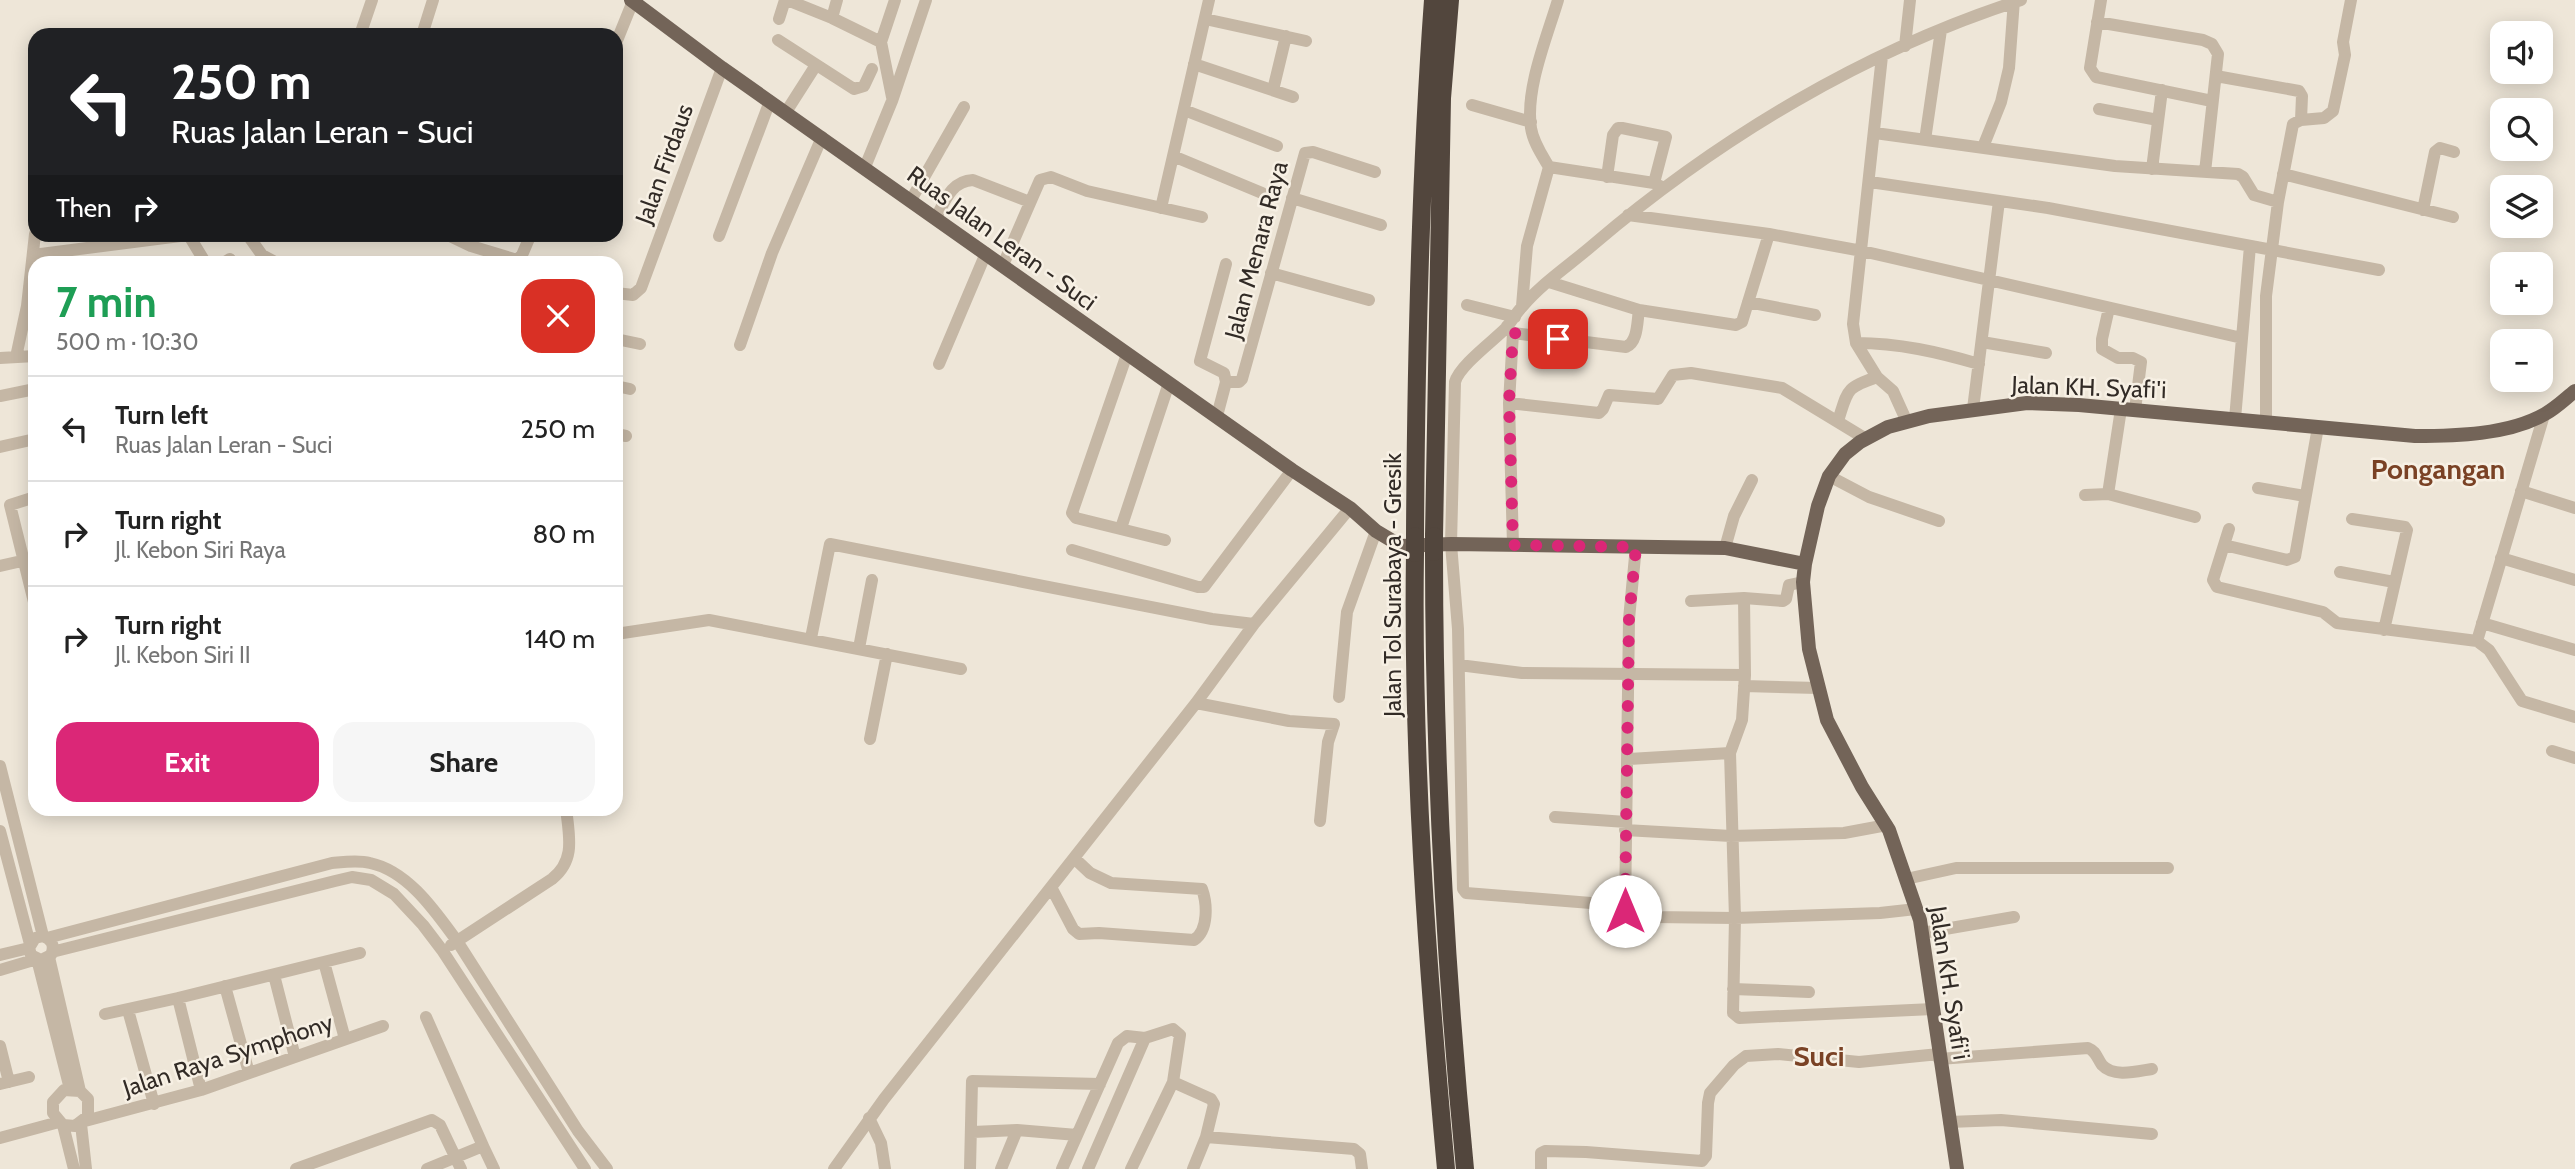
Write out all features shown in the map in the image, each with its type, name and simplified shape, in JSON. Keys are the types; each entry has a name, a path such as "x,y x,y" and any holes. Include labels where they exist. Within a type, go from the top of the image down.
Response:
{"highway":[{"name":"Jalan Tol Surabaya - Gresik","path":"1433,0 1425,103 1410,545 1429,961 1446,1169"},
{"name":"Jalan Tol Surabaya - Gresik","path":"1450,0 1442,98 1434,544 1436,736 1451,1031 1465,1169"}],"main road":[{"name":"Ruas Jalan Leran - Suci","path":"632,1 722,68 1127,354 1350,508 1376,531 1410,545"},
{"name":"Jalan KH. Syafi'i","path":"1957,1169 1922,933 1916,909 1887,825 1862,787 1827,720 1809,649 1803,582 1805,564 1818,506 1829,477 1845,454 1888,427 1973,409 2027,403 2128,409 2415,436 2459,436 2527,422 2544,415 2575,391"},
{"path":"1410,545 1725,548 1805,564"}],"street":[{"path":"362,28 372,0"},
{"path":"424,28 433,0"},
{"path":"779,19 786,0 880,41"},
{"path":"832,18 837,0"},
{"path":"892,101 880,41 895,0"},
{"path":"865,167 892,101 926,0"},
{"path":"1161,208 1209,0"},
{"path":"1513,545 1509,402 1514,321 1527,246 1549,167 1535,144 1531,122 1532,97 1539,62 1558,0"},
{"path":"1905,46 1910,0"},
{"path":"2101,0 2091,73 2096,77 2212,101"},
{"path":"2266,422 2266,296 2278,202 2293,124 2301,120 2325,118 2333,111 2345,55 2343,41 2351,0"},
{"path":"622,28 632,1"},
{"path":"1916,909 1880,913 1735,918 1653,917 1591,903 1466,893 1463,879 1459,665 1451,544 1457,376 1514,321 1549,282 1659,185 1758,122 1882,56 2017,1 2009,68 2001,103 1983,147"},
{"path":"1205,19 1306,41"},
{"path":"2097,22 2203,40 2211,44 2218,54 2206,172"},
{"path":"1925,140 1941,30"},
{"path":"1273,90 1286,36"},
{"path":"778,40 854,89 864,86 872,69"},
{"path":"1882,56 1853,324 1856,344 1877,377 1893,391 1907,422"},
{"path":"1194,64 1293,97"},
{"path":"786,112 816,65"},
{"name":"Jalan Firdaus","path":"623,294 634,295 641,288 722,68"},
{"path":"886,70 901,75"},
{"path":"2216,76 2299,91 2302,96 2301,120"},
{"path":"2152,169 2162,90"},
{"path":"719,236 770,101"},
{"path":"1472,105 1531,122"},
{"path":"911,200 964,107"},
{"path":"2099,109 2158,120"},
{"path":"1184,110 1277,146"},
{"path":"1607,177 1613,135 1618,128 1622,128 1666,137 1659,185"},
{"path":"1875,133 2115,166 2238,174 2243,177 2254,195 2278,202"},
{"path":"740,345 772,253 822,137"},
{"path":"2423,210 2436,149 2454,152"},
{"name":"Jalan Menara Raya","path":"1226,382 1239,382 1242,379 1307,152 1376,172"},
{"path":"1173,156 1262,193"},
{"path":"1549,167 1659,185"},
{"path":"2283,174 2453,218"},
{"path":"1003,265 1040,180 1051,177 1087,191 1202,217"},
{"path":"936,218 953,188 967,181 973,180 1030,202"},
{"path":"1870,182 1999,201 2379,270"},
{"path":"1292,198 1381,225"},
{"path":"1973,409 1999,201"},
{"path":"1628,215 1769,234 1862,251 2242,338"},
{"path":"1549,282 1639,310 1736,325 1742,323 1769,234"},
{"path":"34,242 33,255 134,242"},
{"path":"253,242 264,256"},
{"path":"477,242 509,256"},
{"path":"2235,419 2250,246"},
{"path":"939,365 986,253"},
{"path":"1217,416 1226,382 1224,373 1200,360 1226,264"},
{"path":"1271,273 1369,300"},
{"path":"1748,302 1815,315"},
{"path":"1468,304 1514,321 1626,347 1632,345 1634,340 1639,310"},
{"path":"2108,494 2141,362 2133,358 2118,358 2102,349 2109,308"},
{"path":"16,357 28,316"},
{"path":"623,340 640,344"},
{"path":"1982,342 2046,353"},
{"path":"1856,344 1878,343 1929,350 1979,364"},
{"path":"1127,354 1072,512 1076,518 1165,540"},
{"path":"0,358 28,356"},
{"path":"1509,402 1599,413 1609,395 1658,398 1673,375 1691,373 1782,388 1866,439"},
{"path":"1838,421 1851,387 1877,377"},
{"path":"1122,528 1169,383"},
{"path":"623,388 630,389"},
{"path":"0,396 28,390"},
{"path":"2477,641 2544,415"},
{"path":"2224,545 2292,560 2295,557 2318,427"},
{"path":"0,447 28,441"},
{"path":"1072,550 1204,587 1292,470"},
{"path":"1829,477 1869,497 1939,521"},
{"path":"1725,548 1734,516 1752,480"},
{"path":"2258,488 2305,496"},
{"path":"2521,491 2575,508"},
{"path":"2085,495 2108,494 2195,517"},
{"path":"28,499 10,505 28,556"},
{"path":"834,1169 869,1118 1196,703 1254,624 1350,508"},
{"path":"2351,519 2406,528 2384,630"},
{"path":"2229,529 2213,580 2217,587 2323,612 2337,624 2477,641 2488,650 2522,701 2575,717"},
{"path":"1339,696 1347,612 1376,531"},
{"path":"811,638 830,544 1199,617 1254,624"},
{"path":"1625,911 1629,619 1636,547"},
{"path":"2501,558 2575,580"},
{"path":"0,566 28,559"},
{"path":"2340,572 2394,582"},
{"path":"859,648 872,580"},
{"path":"1691,601 1744,598 1783,601 1786,599 1789,585 1803,582"},
{"path":"1744,598 1745,681 1742,720 1730,754 1735,918 1733,1013 1739,1018 1933,1009"},
{"path":"623,633 709,620 961,669"},
{"path":"2482,624 2575,650"},
{"path":"870,739 887,654"},
{"path":"1459,665 1522,673 1628,673 1818,688"},
{"path":"1196,703 1289,721 1334,724 1328,742 1320,821"},
{"path":"2552,751 2575,758"},
{"path":"1629,759 1730,754"},
{"path":"1,774 45,937 51,941 46,956 75,1090 90,1105 83,1122 86,1169"},
{"path":"442,950 552,879 564,868 570,850 567,816"},
{"path":"1555,817 1731,836 1843,833 1887,825"},
{"path":"0,831 32,955 46,956"},
{"path":"1051,887 1073,929 1079,934 1194,940 1200,936 1205,921 1202,889 1111,883 1090,873 1074,858"},
{"path":"0,955 30,946 35,938 332,863 370,863 405,879 457,941 578,1131 607,1169"},
{"path":"1906,879 1956,868 2168,868"},
{"path":"0,970 352,877 371,880 394,894 442,950 585,1169"},
{"path":"1922,933 2014,917"},
{"path":"105,1014 360,953"},
{"path":"324,962 345,1040"},
{"path":"274,975 295,1057"},
{"path":"225,986 249,1073"},
{"path":"1733,989 1809,992"},
{"path":"178,998 201,1090"},
{"path":"128,1010 154,1104"},
{"path":"426,1017 494,1169"},
{"name":"Jalan Raya Symphony","path":"83,1122 201,1090 383,1026"},
{"path":"1062,1169 1121,1038 1145,1038 1173,1029 1179,1033 1173,1082 1131,1169"},
{"path":"1088,1169 1145,1038"},
{"path":"0,1046 5,1083 29,1077"},
{"path":"1541,1169 1541,1153 1545,1151 1702,1161 1706,1156 1707,1103 1710,1093 1734,1065 1746,1056 1778,1054 1859,1062 2088,1048 2094,1051 2103,1066 2115,1072 2152,1069"},
{"path":"970,1169 973,1132 972,1081 1100,1084"},
{"path":"1173,1082 1213,1100 1206,1137 1193,1169"},
{"path":"74,1169 61,1124 53,1113 53,1102 59,1093 75,1090"},
{"path":"869,1118 881,1143 885,1169"},
{"path":"296,1169 432,1120 440,1125 459,1164"},
{"path":"1949,1122 2001,1120 2152,1134"},
{"path":"0,1138 61,1124 75,1126 83,1122"},
{"path":"973,1132 1017,1130 1077,1135"},
{"path":"1001,1169 1017,1130"},
{"path":"1206,1137 1354,1149 1360,1154 1362,1169"},
{"path":"427,1169 459,1164 483,1146"}],"district":[{"name":"Pongangan","path":"2438,469"},
{"name":"Suci","path":"1819,1056"}],"route":[{"path":"1558,339 1513,333 1509,402 1513,545 1636,547 1629,619 1625,911"}]}
